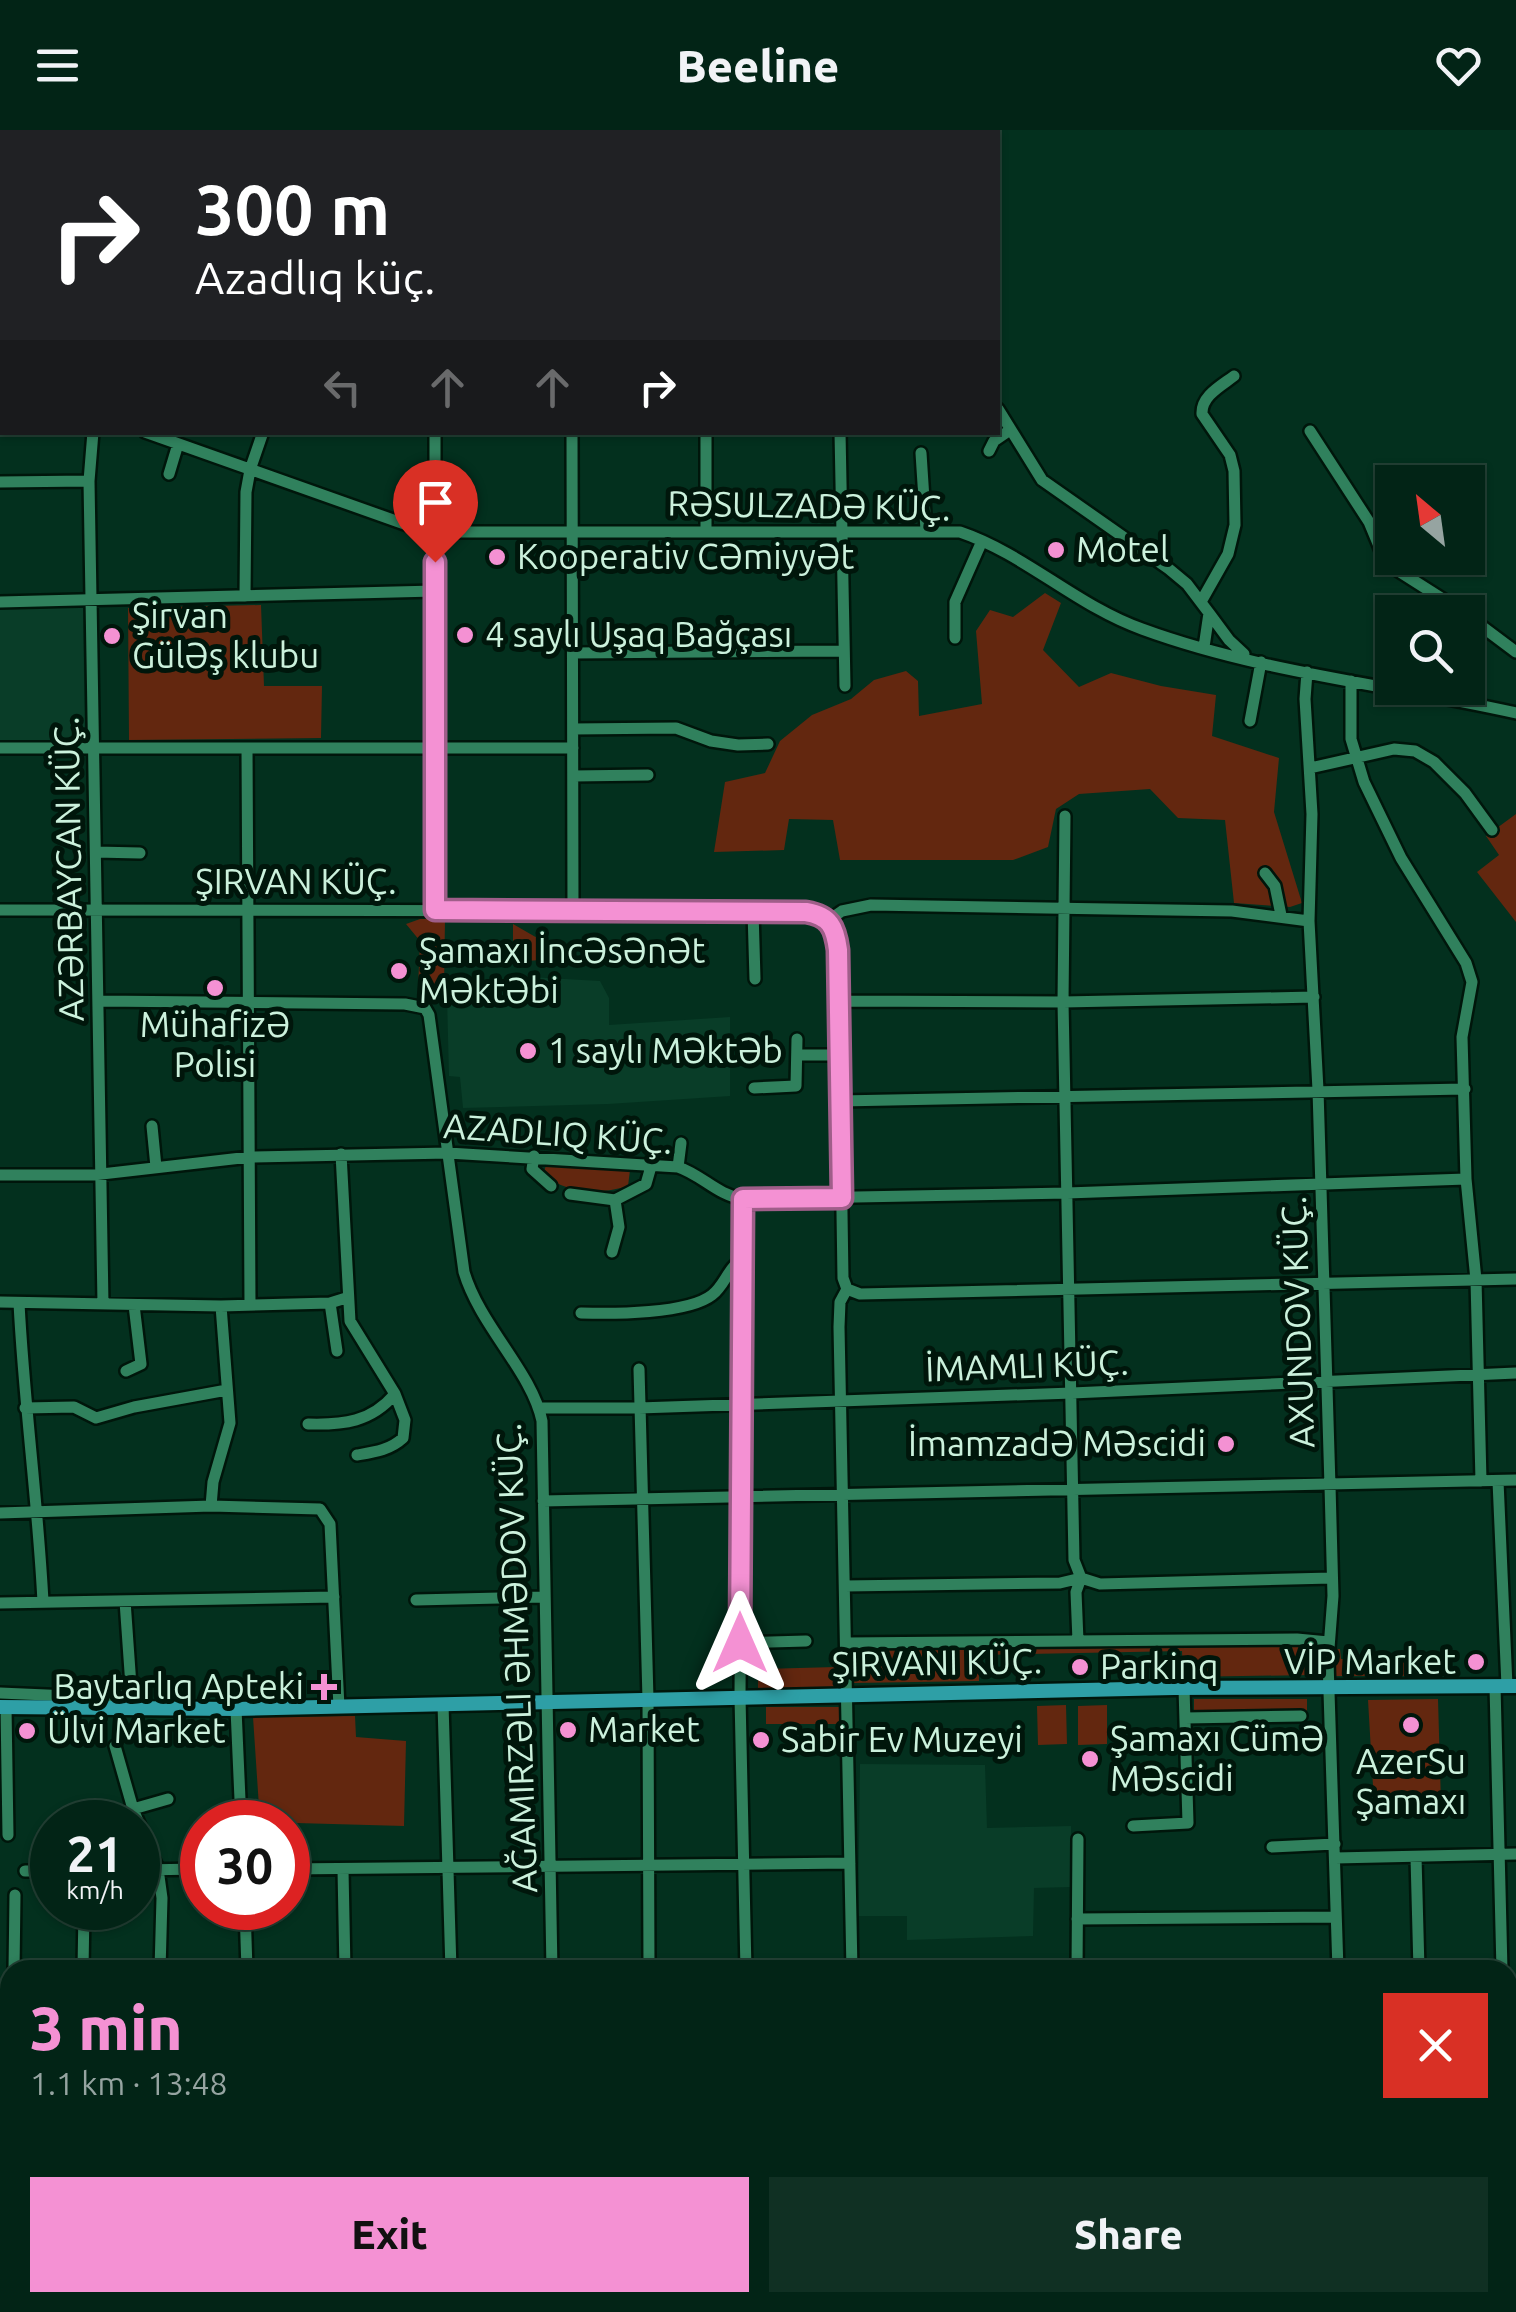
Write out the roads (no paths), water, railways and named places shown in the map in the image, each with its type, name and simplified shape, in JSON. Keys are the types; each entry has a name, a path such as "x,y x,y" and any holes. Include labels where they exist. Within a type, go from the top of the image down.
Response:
{"main road":[{"name":"ŞIRVANI KÜÇ.","path":"2,1702 236,1709 1184,1688 1506,1686"}],"street":[{"path":"1202,600 1228,554 1234,525 1234,471 1230,455 1201,407 1234,376"},
{"path":"1000,412 1034,470 1054,490 1169,570 1202,600 1229,640 1256,661 1250,721"},
{"path":"989,451 1010,430"},
{"path":"1310,431 1375,536"},
{"name":"AZƏRBAYCAN KÜÇ.","path":"94,435 89,482 103,1304"},
{"name":"RƏSULZADƏ KÜÇ.","path":"153,435 419,530 435,532 960,532 1126,624 1256,661 1516,713"},
{"path":"246,596 246,492 262,435"},
{"path":"435,435 435,910"},
{"path":"572,435 573,912"},
{"path":"706,435 706,531"},
{"path":"840,435 845,686"},
{"path":"169,474 178,444"},
{"path":"921,453 926,530"},
{"path":"0,482 89,482"},
{"path":"955,638 955,602 982,541"},
{"path":"1406,575 1436,595"},
{"path":"0,602 435,591"},
{"path":"1204,647 1209,612"},
{"path":"1485,629 1516,652"},
{"path":"572,653 844,651"},
{"name":"AXUNDOV KÜÇ.","path":"1307,672 1309,921 1330,1486 1332,1578 1328,1642 1338,1960"},
{"path":"1350,681 1350,724 1356,760 1401,858 1470,974 1472,990 1462,1037 1466,1179 1476,1280 1481,1482"},
{"path":"573,729 676,728 712,741 768,744"},
{"path":"0,748 573,748"},
{"path":"247,748 250,1305"},
{"path":"1310,768 1394,749 1422,754 1464,793 1492,830"},
{"path":"573,776 648,775"},
{"path":"1065,816 1062,1002 1074,1560 1080,1578 1076,1592 1078,1640"},
{"path":"96,852 140,853"},
{"path":"1265,872 1275,886 1280,915"},
{"path":"852,1960 840,1314 847,1289 843,1278 838,950 829,920 842,911 871,905 1063,907 1280,915 1309,921"},
{"name":"ŞIRVAN KÜÇ.","path":"0,910 806,912 829,920"},
{"path":"753,912 755,979"},
{"path":"839,1001 1314,997"},
{"path":"99,1001 249,1003"},
{"name":"AĞAMIRZƏLI ƏHMƏDOV KÜÇ.","path":"249,1003 405,1004 425,1008 433,1034 468,1284 484,1318 539,1408 552,1960"},
{"path":"754,1088 796,1086 797,1039"},
{"path":"798,1056 840,1055"},
{"path":"840,1101 1465,1090"},
{"path":"152,1126 156,1167"},
{"path":"678,1166 681,1144"},
{"path":"0,1175 102,1174 250,1157 448,1153 678,1166 724,1194 743,1199 1466,1179"},
{"path":"341,1154 346,1298 353,1330 396,1394 405,1420 404,1438 387,1450 358,1455"},
{"path":"534,1156 532,1169 552,1186"},
{"path":"570,1194 616,1200 646,1184 652,1163"},
{"path":"743,1199 740,1697 746,1960"},
{"path":"612,1252 619,1227 616,1200"},
{"path":"582,1313 623,1314 703,1301 714,1293 734,1264 742,1260"},
{"path":"847,1289 860,1294 1070,1292 1516,1280"},
{"path":"0,1302 221,1306 330,1303 346,1298"},
{"path":"19,1303 24,1408 43,1602"},
{"path":"330,1303 337,1351"},
{"path":"126,1371 141,1364 134,1305"},
{"path":"211,1506 212,1482 230,1422 221,1306"},
{"path":"639,1369 648,1699 649,1960"},
{"path":"539,1408 1072,1393 1516,1373"},
{"path":"24,1408 74,1407 96,1418 134,1406 227,1390"},
{"path":"308,1424 355,1422 384,1406 396,1394"},
{"path":"543,1501 1516,1480"},
{"path":"1498,1481 1506,1686 1498,1855 1502,1960"},
{"path":"0,1514 211,1506 320,1509 330,1524 339,1706"},
{"path":"846,1586 1060,1582 1080,1578 1100,1584 1332,1578"},
{"path":"416,1600 545,1596"},
{"path":"0,1603 334,1597"},
{"path":"8,1835 2,1702 116,1698 129,1693 132,1686 124,1600"},
{"path":"847,1643 1298,1639 1328,1642"},
{"path":"740,1643 806,1642"},
{"path":"1133,1826 1188,1824 1184,1688"},
{"path":"443,1704 451,1960"},
{"path":"236,1709 240,1800"},
{"path":"1185,1718 1300,1716"},
{"path":"115,1746 130,1800"},
{"path":"160,1802 168,1800"},
{"path":"1077,1960 1078,1839"},
{"path":"1272,1847 1416,1858 1516,1854"},
{"path":"1416,1858 1419,1960"},
{"path":"310,1870 850,1863"},
{"path":"343,1870 345,1960"},
{"path":"25,1871 30,1871"},
{"path":"160,1884 160,1960"},
{"path":"14,1960 15,1894"},
{"path":"1077,1919 1336,1917"},
{"path":"83,1960 84,1930"},
{"path":"246,1930 247,1960"}],"place":[{"name":"Motel","path":"1056,550"},
{"name":"Kooperativ Cəmiyyət","path":"497,557"},
{"name":"4 saylı Uşaq Bağçası","path":"465,635"},
{"name":"Şirvan Güləş klubu","path":"112,636"},
{"name":"Şamaxı İncəsənət Məktəbi","path":"399,971"},
{"name":"Mühafizə Polisi","path":"215,988"},
{"name":"1 saylı Məktəb","path":"528,1051"},
{"name":"İmamzadə Məscidi","path":"1226,1444"},
{"name":"VİP Market","path":"1476,1662"},
{"name":"Parkinq","path":"1080,1667"},
{"name":"Baytarlıq Apteki","path":"324,1687"},
{"name":"AzerSu Şamaxı","path":"1411,1725"},
{"name":"Market","path":"568,1730"},
{"name":"Ülvi Market","path":"27,1731"},
{"name":"Sabir Ev Muzeyi","path":"761,1740"},
{"name":"Şamaxı Cümə Məscidi","path":"1090,1759"}]}
